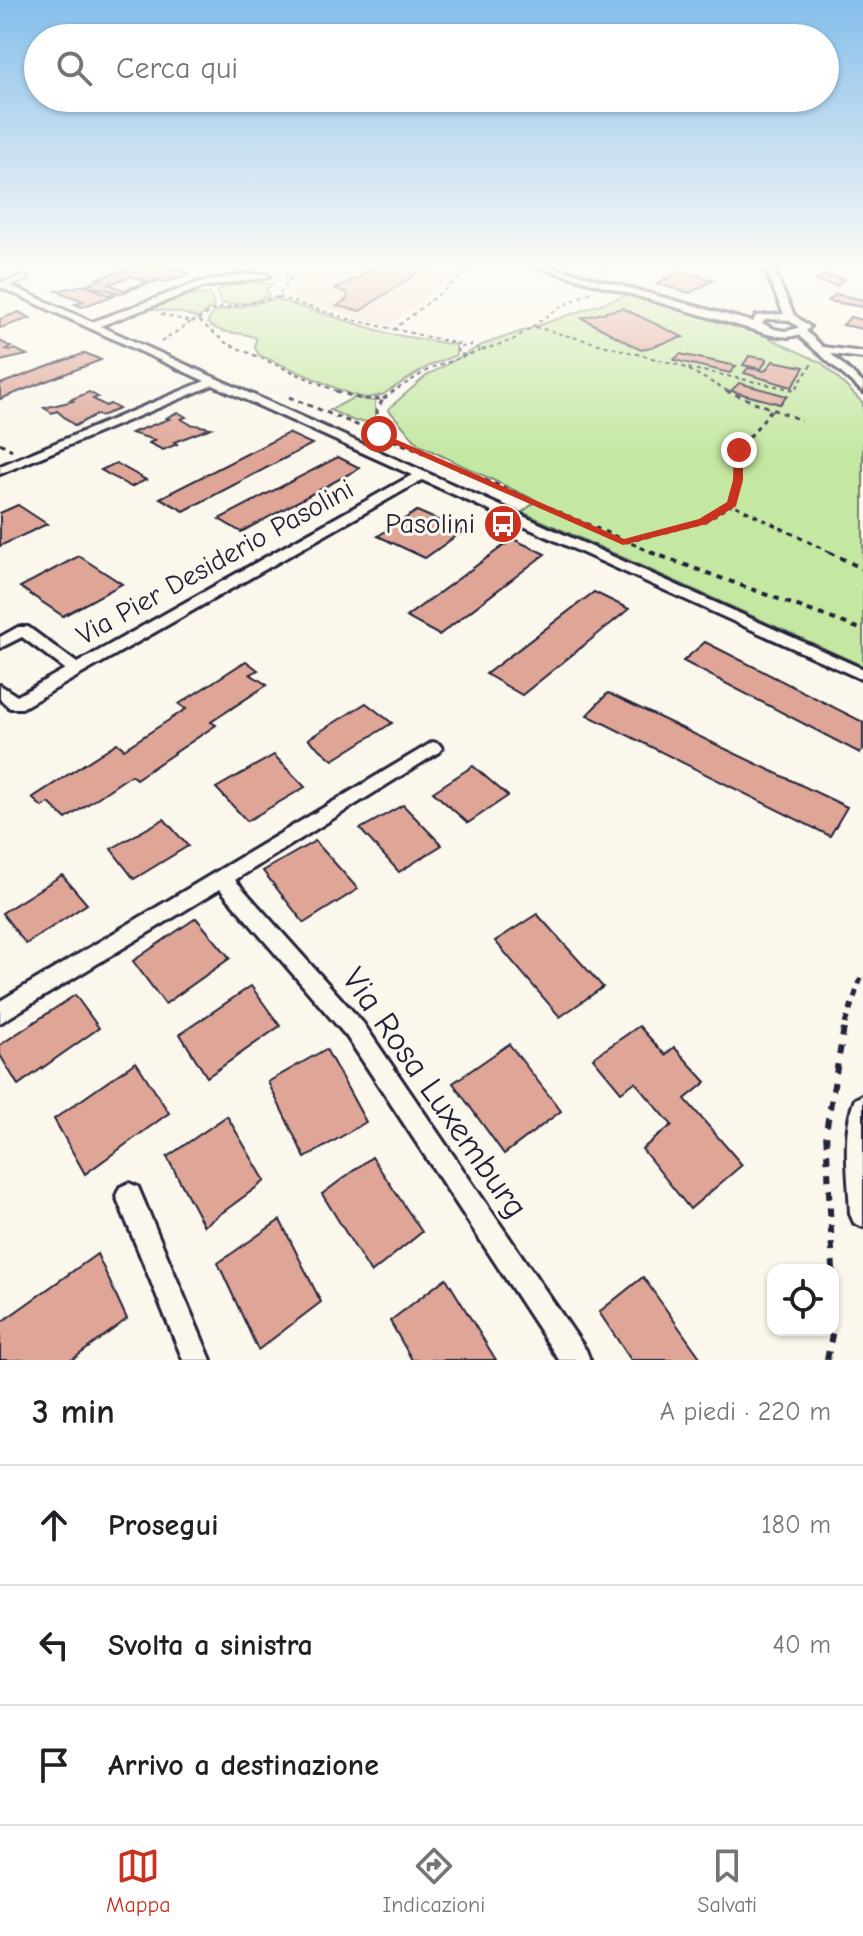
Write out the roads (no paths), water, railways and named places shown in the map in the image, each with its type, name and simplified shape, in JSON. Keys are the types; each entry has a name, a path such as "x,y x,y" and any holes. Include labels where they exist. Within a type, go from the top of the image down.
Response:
{"street":[{"path":"96,328 863,675"},
{"path":"776,328 837,362"},
{"path":"781,333 801,332 863,389"},
{"path":"824,350 863,355"},
{"path":"0,470 213,381"},
{"name":"Via Pier Desiderio Pasolini","path":"0,690 16,704 422,475"},
{"name":"Via Pier Desiderio Pasolini","path":"0,643 23,630 76,670"},
{"path":"0,1013 433,748"},
{"name":"Via Rosa Luxemburg","path":"222,878 355,1030 576,1360"},
{"path":"863,1107 860,1132 863,1214"},
{"path":"129,1196 197,1360"}],"place":[{"name":"Pasolini","path":"503,524"}]}
